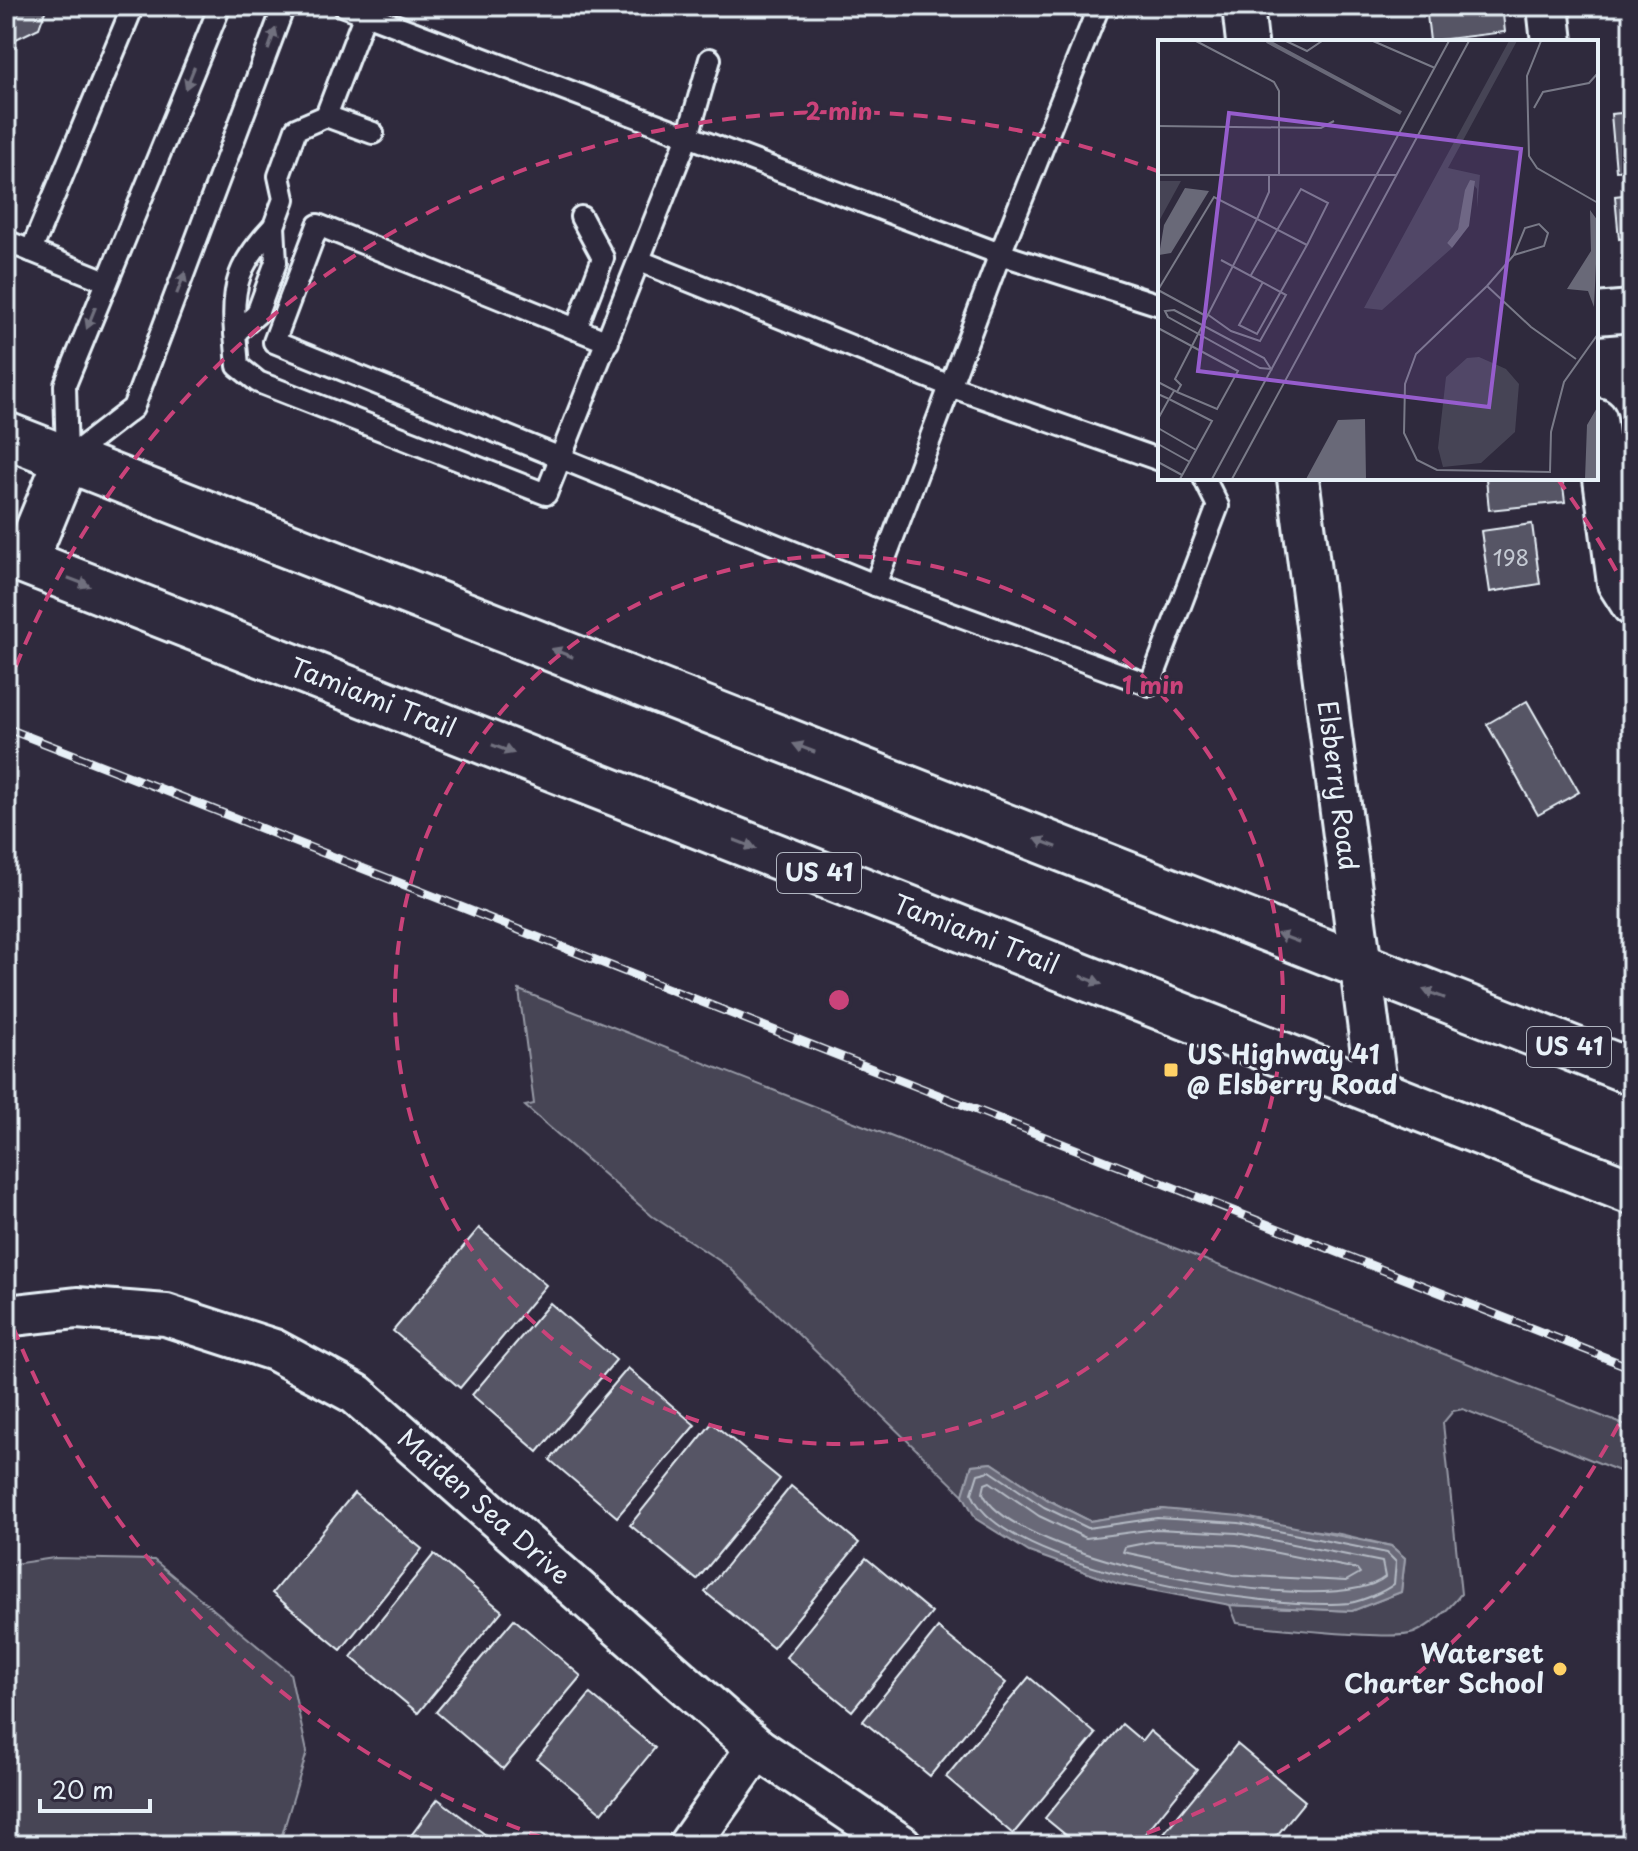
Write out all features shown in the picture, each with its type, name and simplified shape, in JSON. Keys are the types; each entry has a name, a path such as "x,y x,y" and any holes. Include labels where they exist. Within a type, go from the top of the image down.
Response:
{"main road":[{"name":"US 41","path":"6,435 1632,1072"},
{"path":"16,557 67,459"},
{"name":"Tamiami Trail","path":"16,557 1632,1192"}],"street":[{"path":"1243,6 1247,40"},
{"path":"1548,6 1552,40"},
{"path":"1598,314 1632,311"},
{"path":"1598,434 1618,583 1632,605"},
{"name":"Elsberry Road","path":"1298,480 1377,1092"},
{"name":"Maiden Sea Drive","path":"6,1316 77,1308 166,1315 274,1350 356,1394 757,1748 901,1845"},
{"path":"689,1845 757,1748"}],"lane":[{"path":"31,251 133,6"},
{"path":"67,459 65,385 220,6"},
{"path":"67,459 133,408 284,6"},
{"path":"875,585 1000,254 1099,6"},
{"path":"326,116 354,9 1000,254 1158,304"},
{"path":"373,133 326,116 296,129 279,176 284,199 274,226 249,253 233,299 238,366 258,382 546,494 688,136 710,59"},
{"path":"576,329 603,258 581,217"},
{"path":"608,342 318,225 274,342 875,585 1150,685 1218,506 1205,480"},
{"path":"235,333 257,314 276,262 274,226"},
{"path":"6,241 106,281"},
{"path":"640,261 950,386 1158,459"}],"shaded area":[{"path":"519,990 1632,1428 1632,1476 1463,1409 1453,1411 1443,1423 1461,1594 1446,1611 1414,1633 1402,1635 1237,1623 1230,1605 1352,1611 1401,1592 1405,1558 1391,1546 1340,1534 1161,1509 1090,1521 1048,1500 992,1463 972,1465 963,1495 729,1267 652,1216 525,1106 534,1104"},
{"path":"54,1558 154,1560 290,1673 307,1752 279,1845 6,1845 6,1565"}],"water":[{"path":"992,1463 1048,1500 1090,1521 1162,1509 1240,1516 1391,1546 1405,1558 1401,1592 1352,1611 1230,1605 1119,1584 1029,1552 976,1519 963,1495 972,1465"}],"building":[{"path":"6,6 47,6 39,28 6,44"},
{"path":"1426,6 1502,6 1505,32 1430,40"},
{"path":"1632,112 1632,170 1616,171 1611,114"},
{"path":"1632,194 1632,237 1619,239 1615,196"},
{"path":"1486,480 1562,480 1565,502 1489,510"},
{"path":"1532,524 1540,584 1490,592 1481,531"},
{"path":"1527,701 1579,792 1538,815 1487,724"},
{"path":"479,1228 546,1285 460,1388 393,1331"},
{"path":"550,1303 616,1360 538,1452 472,1395"},
{"path":"628,1368 695,1425 617,1517 550,1460"},
{"path":"712,1423 780,1479 697,1580 630,1525"},
{"path":"791,1486 859,1543 773,1648 705,1592"},
{"path":"354,1493 422,1549 341,1650 272,1593"},
{"path":"434,1554 502,1611 418,1713 351,1657"},
{"path":"866,1558 932,1613 852,1711 786,1657"},
{"path":"514,1619 581,1676 503,1769 436,1712"},
{"path":"938,1628 1006,1683 930,1776 863,1721"},
{"path":"1029,1677 1096,1734 1013,1834 946,1777"},
{"path":"590,1694 655,1748 602,1813 537,1759"},
{"path":"1122,1724 1142,1741 1150,1731 1197,1770 1136,1845 1078,1845 1045,1818"},
{"path":"1237,1744 1305,1801 1269,1845 1154,1845"},
{"path":"438,1799 499,1845 404,1845"}],"railway":[{"path":"6,728 1632,1368"}],"place":[{"name":"US Highway 41 @ Elsberry Road","path":"1171,1070"},
{"name":"Waterset Charter School","path":"1560,1669"}]}
